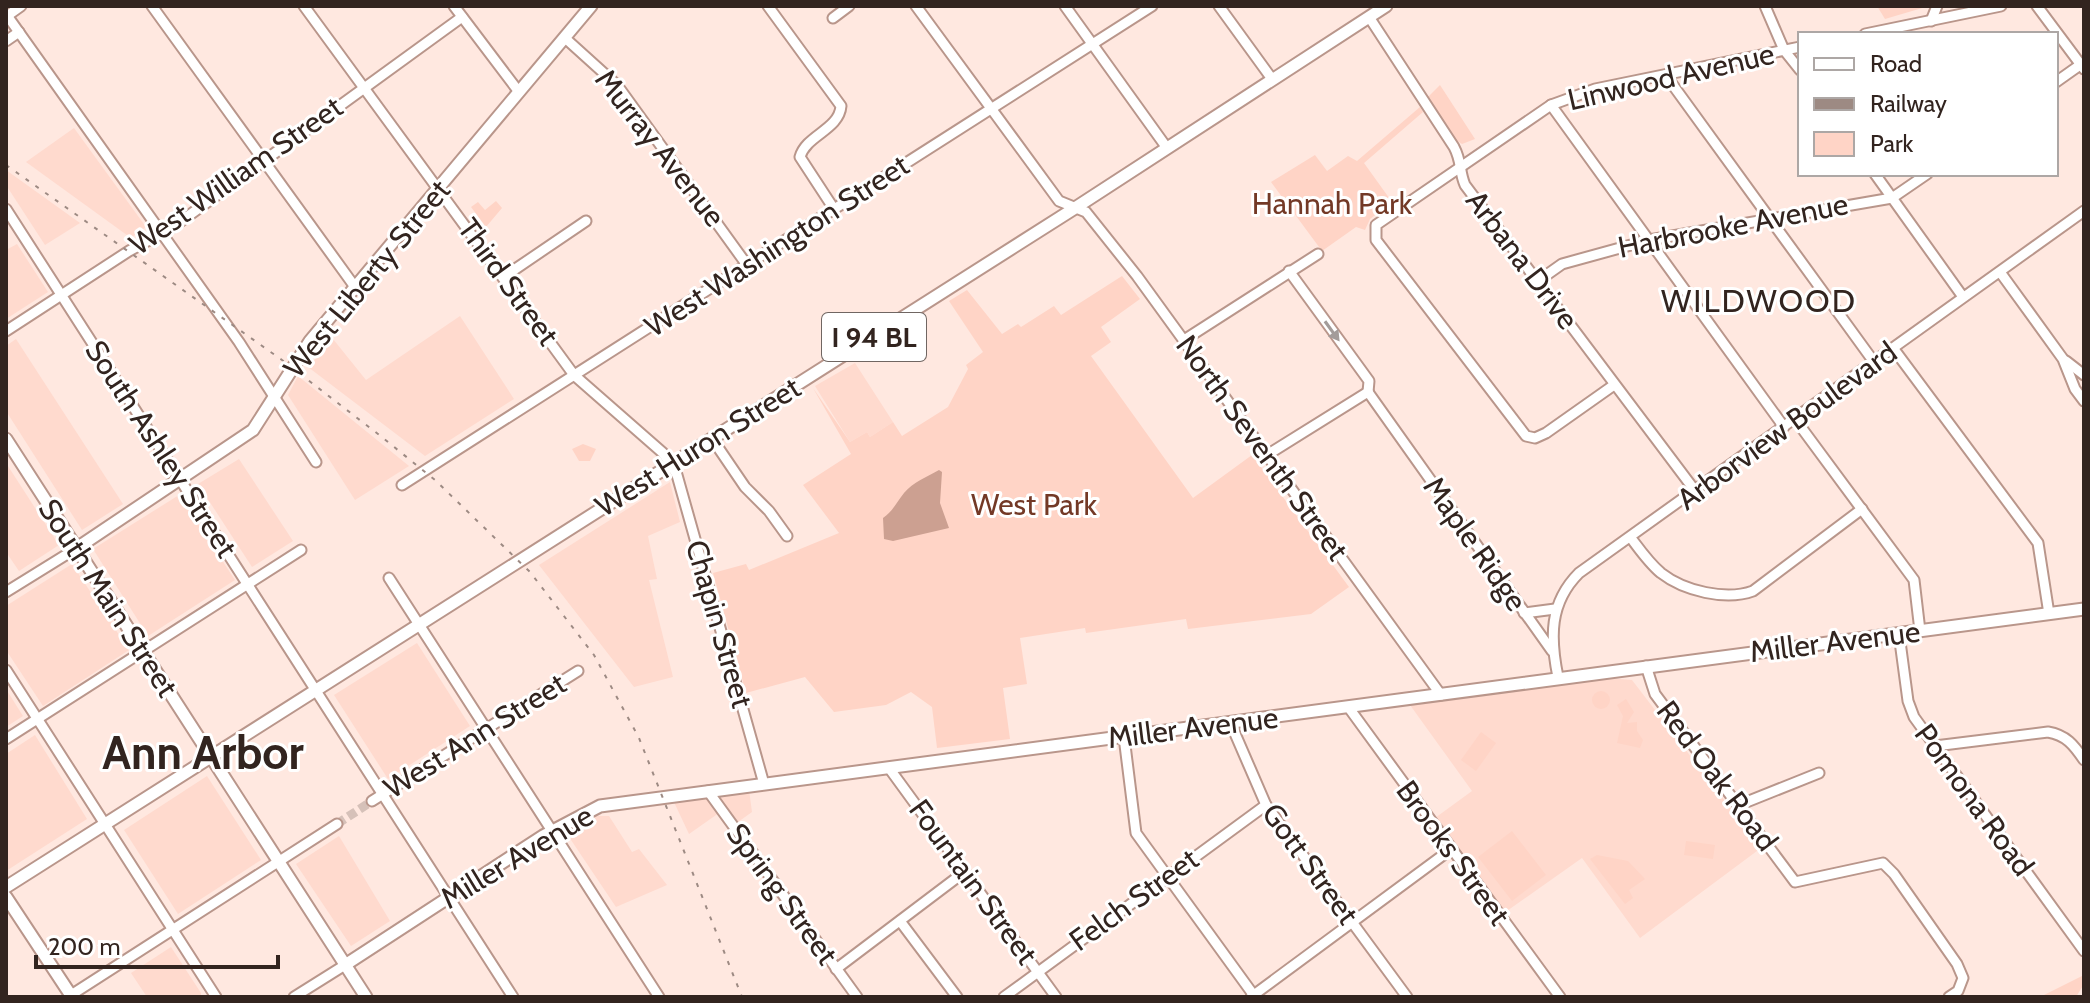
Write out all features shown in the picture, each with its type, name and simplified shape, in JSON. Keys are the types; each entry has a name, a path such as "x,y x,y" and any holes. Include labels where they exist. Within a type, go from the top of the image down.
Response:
{"main road":[{"name":"West Liberty Street","path":"77,548 245,438 260,422 307,345 591,6"},
{"name":"West Huron Street","path":"210,757 713,440 1386,6"},
{"name":"South Main Street","path":"6,439 366,997"},
{"name":"Miller Avenue","path":"345,965 553,830 600,806 2084,609"},
{"name":"I 94 BL","path":"6,887 210,757"},
{"path":"6,897 70,996"}],"street":[{"path":"21,6 7,15 162,232 316,462"},
{"path":"152,6 355,287"},
{"name":"Third Street","path":"304,6 505,276 574,375 663,453 672,465"},
{"path":"454,6 519,92"},
{"path":"768,6 841,106 837,120 806,145 800,157 834,209"},
{"path":"833,18 849,6"},
{"name":"North Seventh Street","path":"916,6 1059,201 1086,212 1184,340 1441,695"},
{"path":"1065,6 1167,148"},
{"name":"West Washington Street","path":"402,485 1152,6"},
{"path":"1219,6 1272,79"},
{"path":"1765,6 1784,50 1798,68"},
{"path":"1931,21 1937,6"},
{"path":"1875,32 2000,6"},
{"path":"2037,6 2056,32"},
{"name":"West William Street","path":"6,331 162,232 462,17"},
{"name":"Arbana Drive","path":"1369,17 1462,163 1461,176 1465,185 1696,492"},
{"path":"6,41 19,32"},
{"path":"2058,34 2082,67 2058,81"},
{"name":"Murray Avenue","path":"565,38 617,85 747,265"},
{"name":"Linwood Avenue","path":"1614,385 1546,433 1535,438 1526,436 1376,240 1374,229 1381,219 1551,105 1595,89 1667,77 1798,47"},
{"path":"1667,77 1874,362"},
{"path":"1551,105 1784,427"},
{"path":"1876,176 1963,297"},
{"name":"Harbrooke Avenue","path":"1538,281 1562,264 1649,240 1892,198 1924,176"},
{"name":"South Ashley Street","path":"6,209 513,997"},
{"name":"Arborview Boulevard","path":"1558,677 1552,651 1555,609 1560,596 1579,573 2084,211"},
{"path":"505,276 586,221"},
{"path":"1184,340 1318,254"},
{"name":"Maple Ridge","path":"1289,271 1369,381 1368,392 1398,437 1552,651"},
{"path":"2000,272 2063,359 2075,389 2084,401"},
{"path":"1893,348 2038,543 2049,614"},
{"path":"2063,359 2084,375"},
{"path":"1267,455 1368,392"},
{"path":"1795,419 1914,580 1920,631"},
{"path":"713,440 745,487 769,511 787,536"},
{"name":"Chapin Street","path":"672,465 764,784"},
{"path":"1631,538 1663,575 1719,595 1738,597 1753,591 1862,509"},
{"path":"6,592 77,548"},
{"path":"6,739 301,550"},
{"path":"389,578 659,997"},
{"path":"1524,613 1555,609"},
{"name":"Pomona Road","path":"1899,634 1908,701 1914,717 2084,951"},
{"name":"Red Oak Road","path":"1646,666 1655,694 1795,882 1883,863 1957,964 1963,978 1958,991 1949,997"},
{"path":"6,670 216,997"},
{"name":"West Ann Street","path":"372,801 578,671"},
{"name":"Brooks Street","path":"1349,708 1560,997"},
{"name":"Gott Street","path":"1230,722 1266,805 1407,997"},
{"path":"1935,746 2048,732 2059,734 2083,756"},
{"path":"1124,737 1136,833 1253,996 1450,850"},
{"name":"Fountain Street","path":"889,768 1056,997"},
{"path":"1739,805 1819,773"},
{"name":"Spring Street","path":"708,791 857,997"},
{"name":"Felch Street","path":"1004,997 1166,875 1266,805"},
{"path":"70,996 337,824"},
{"path":"836,969 963,873"},
{"path":"900,921 957,997"},
{"path":"294,997 345,965"}],"shaded area":[{"path":"74,128 146,227 131,238 26,162"},
{"path":"6,170 80,223 45,245 6,185"},
{"path":"17,244 48,292 6,319 6,250"},
{"path":"460,316 514,399 425,456 308,367 333,339 366,380"},
{"path":"16,339 123,504 82,530 6,411 6,346"},
{"path":"855,363 893,422 870,437 867,432 850,442 815,386"},
{"path":"298,376 409,466 355,500 288,395"},
{"path":"239,459 293,541 252,567 198,484"},
{"path":"6,463 59,545 19,571 6,552"},
{"path":"939,470 942,472 940,503 949,528 893,541 884,539 883,518 908,489"},
{"path":"670,482 680,522 648,536 657,579 649,580 673,677 634,687 539,565"},
{"path":"179,495 235,580 148,636 93,549"},
{"path":"72,564 129,650 43,706 6,650 6,606"},
{"path":"417,643 470,726 388,779 334,695"},
{"path":"1608,678 1632,680 1761,848 1640,938 1582,858 1504,913 1435,818 1472,791 1410,705"},
{"path":"6,689 23,716 6,727"},
{"path":"35,735 87,819 6,871 6,754"},
{"path":"207,776 261,860 178,914 124,830"},
{"path":"749,790 752,812 738,822 726,808 689,834 673,800"},
{"path":"592,816 609,816 632,852 639,849 667,885 616,907 569,837 570,830"},
{"path":"339,836 390,921 351,946 296,864"},
{"path":"171,947 201,997 147,997 131,973"}],"green space":[{"path":"1877,6 1929,6 1885,19"},
{"path":"1440,85 1475,139 1462,144 1454,139 1428,97"},
{"name":"Hannah Park","path":"1420,107 1423,112 1364,163 1392,202 1370,219 1365,230 1356,227 1322,251 1271,182 1315,155 1327,171 1348,156 1357,161"},
{"path":"496,201 502,208 486,227 471,207 478,202 485,210"},
{"name":"West Park","path":"1122,276 1140,299 1101,327 1111,342 1091,356 1193,498 1252,455 1349,587 1311,614 1188,629 1186,619 1086,633 1085,628 1020,638 1027,684 1003,688 1010,739 937,748 932,707 911,692 886,705 834,712 805,677 746,693 713,573 746,564 749,570 839,533 803,485 851,454 813,388 850,442 867,432 870,437 893,422 902,436 948,407 968,369 966,365 983,352 949,301 967,290 1002,334 1018,324 1021,327 1054,306 1061,315"},
{"path":"583,444 596,449 590,461 579,461 572,449"},
{"path":"1601,691 1610,700 1601,709 1592,700"},
{"path":"1626,699 1634,712 1627,723 1637,722 1637,731 1643,740 1640,748 1617,743 1623,716 1617,705"},
{"path":"1481,732 1496,743 1476,771 1461,760"},
{"path":"1512,831 1546,875 1512,901 1478,857"},
{"path":"1686,841 1715,845 1713,859 1684,855"},
{"path":"1597,855 1628,861 1645,879 1629,890 1633,898 1625,904 1590,859"},
{"path":"2084,975 2084,984 2076,997 2040,997"}],"tunnel":[{"path":"337,824 372,801"}],"railway":[{"path":"6,165 282,360 378,434 435,480 530,572 594,655 639,738 742,997"}],"district":[{"name":"WILDWOOD","path":"1759,301"},
{"name":"Ann Arbor","path":"203,753"}]}
